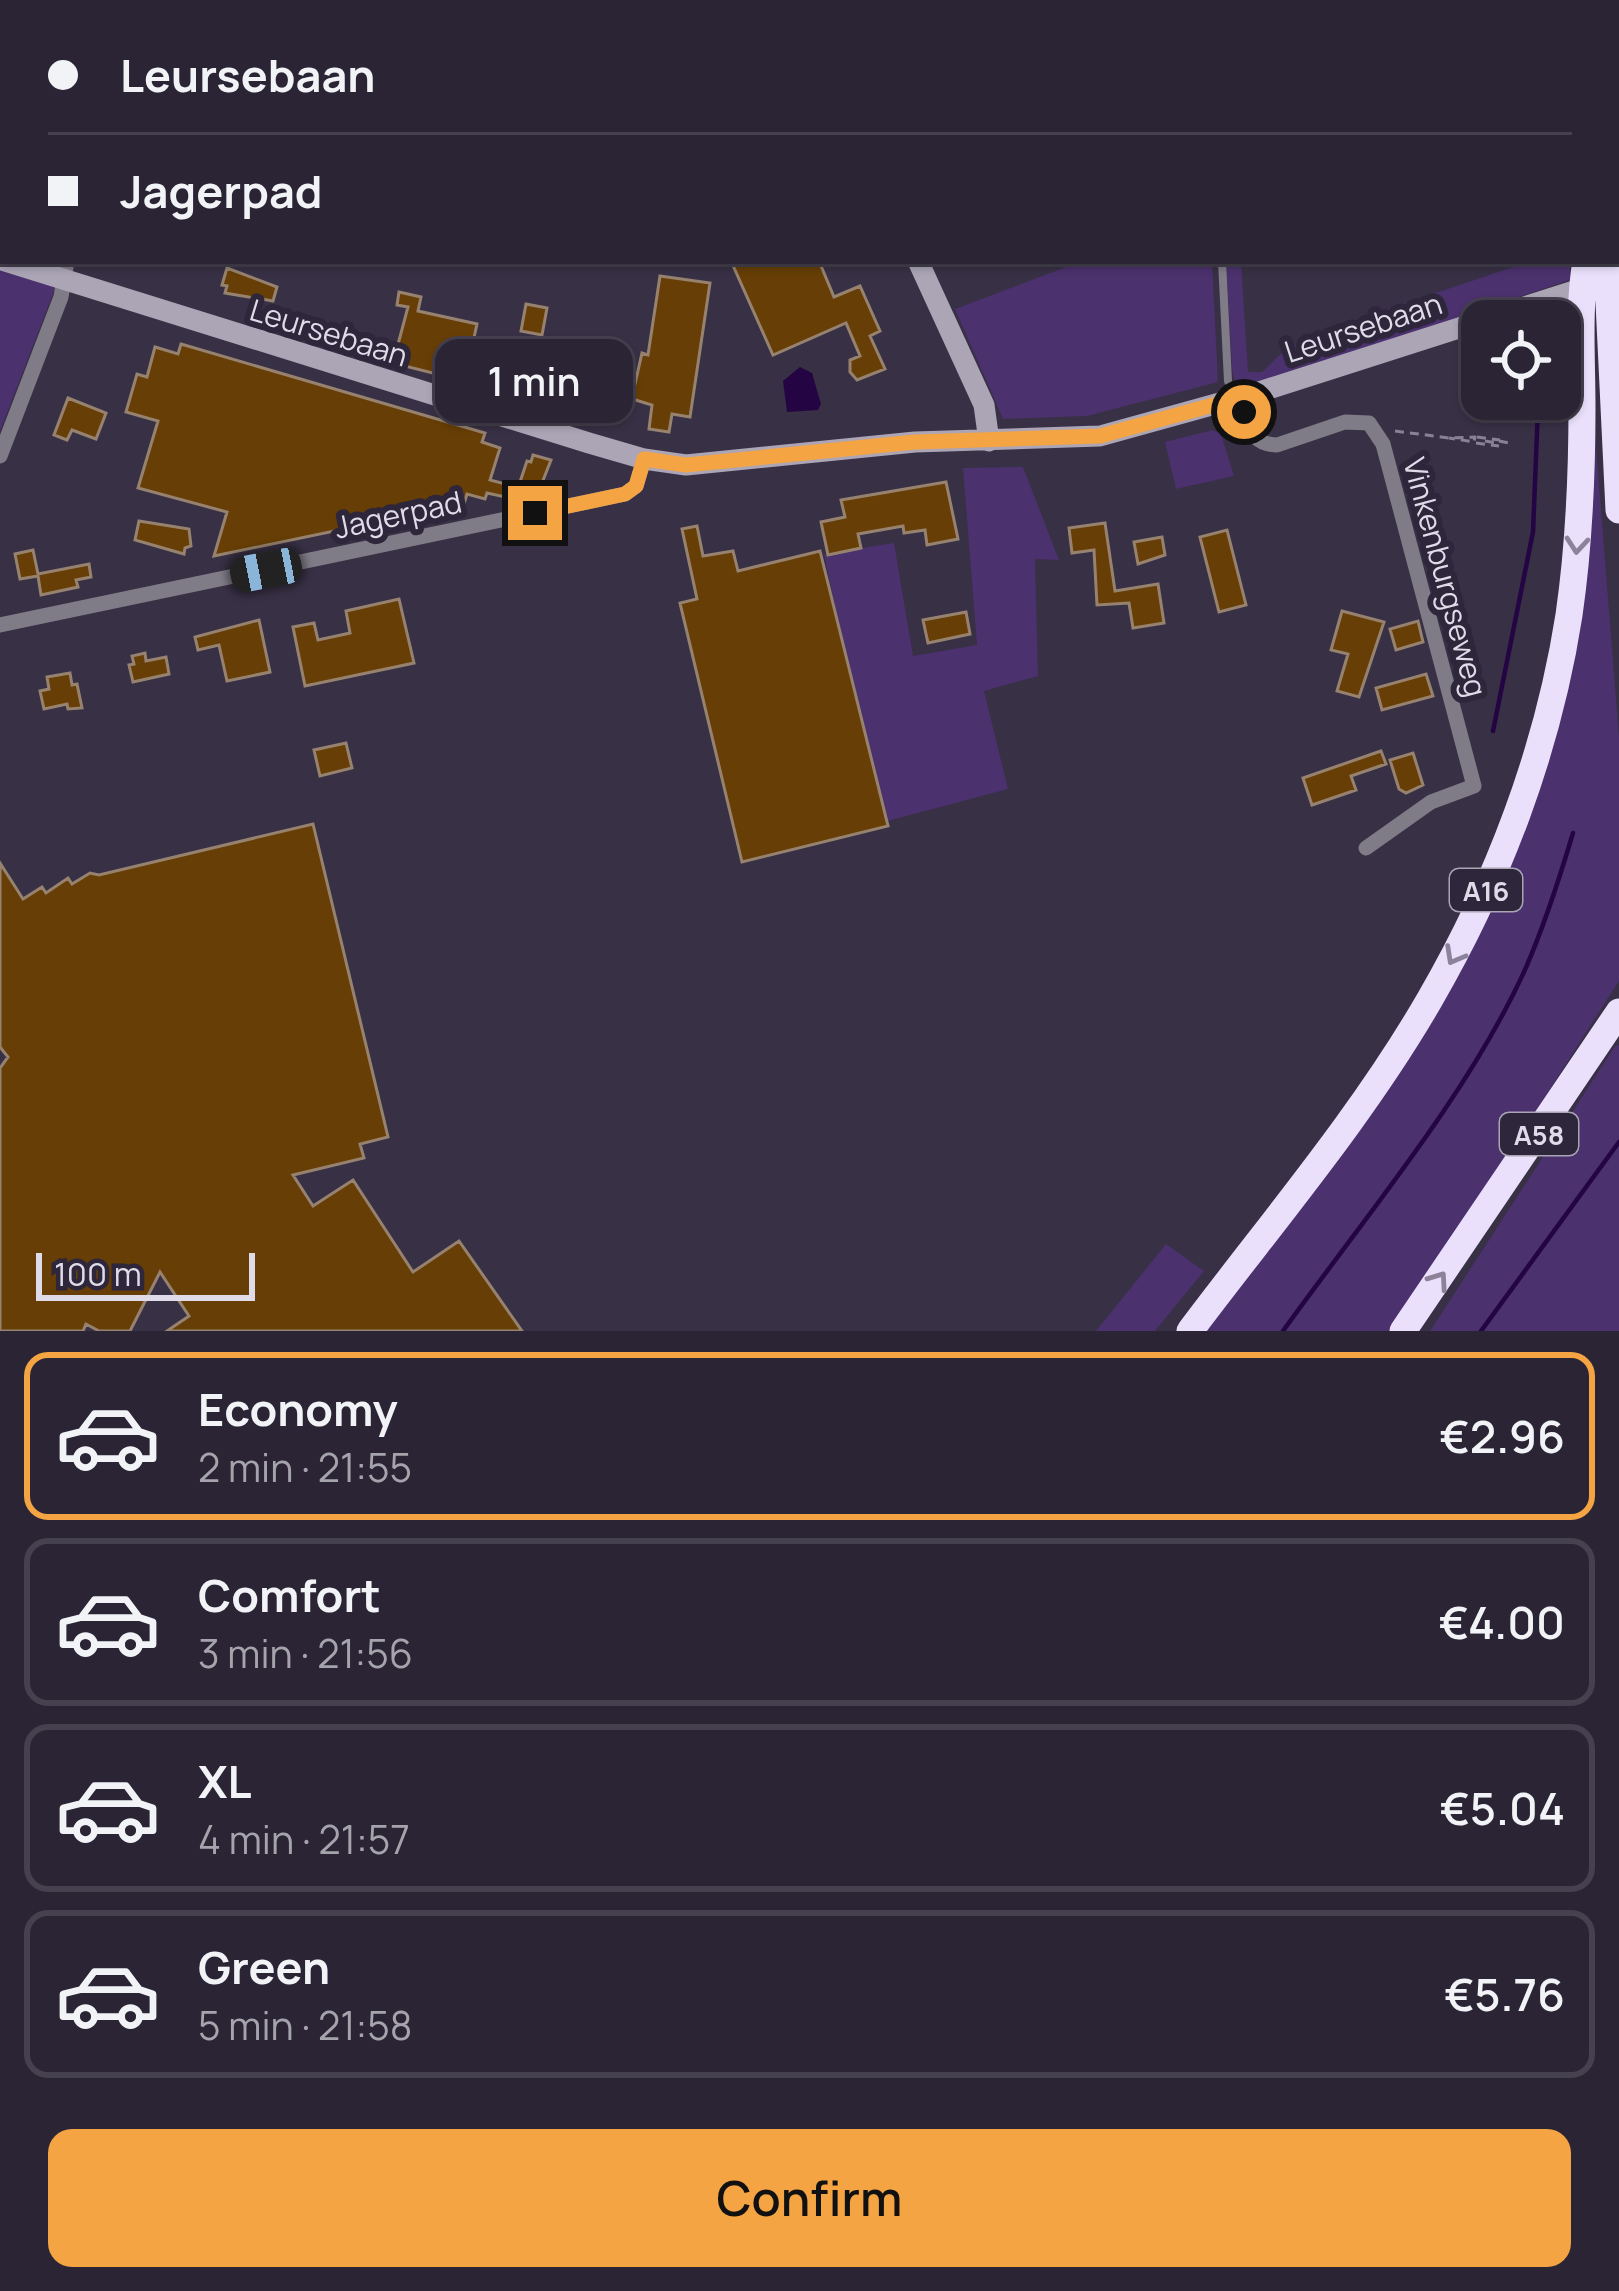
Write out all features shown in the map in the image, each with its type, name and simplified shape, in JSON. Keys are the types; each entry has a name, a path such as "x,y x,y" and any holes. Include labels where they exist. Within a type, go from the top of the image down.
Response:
{"highway":[{"path":"1600,268 1609,317 1619,510"},
{"name":"A16","path":"1190,1331 1390,1063 1464,937 1509,835 1536,757 1569,616 1581,483 1582,328 1600,268"},
{"name":"A58","path":"1403,1331 1619,1012"}],"street":[{"name":"Leursebaan","path":"27,264 65,270 205,326 644,459 686,465 915,442 1100,436 1235,399 1600,268"},
{"path":"919,264 984,405 989,441"},
{"path":"0,456 61,297 65,270"},
{"name":"Vinkenburgseweg","path":"1235,399 1249,431 1265,444 1277,445 1354,420 1375,429 1474,786 1431,802 1366,848"},
{"name":"Jagerpad","path":"0,625 625,494 636,486 644,459"}],"lane":[{"path":"1222,264 1228,381 1235,399"}],"path":[{"path":"1375,429 1509,445"}],"shaded area":[{"path":"1074,264 1212,264 1218,382 1087,416 1003,419 955,309"},
{"path":"1226,264 1241,264 1248,372 1262,372 1285,350 1319,332 1522,264 1570,264 1570,280 1510,300 1461,300 1461,316 1243,389 1234,379"},
{"path":"0,270 56,286 0,431"},
{"path":"800,367 812,373 821,404 818,410 787,412 783,381"},
{"path":"1594,421 1619,737 1619,981 1440,1261 1389,1331 1204,1331 1317,1179 1547,760"},
{"path":"1213,430 1221,434 1234,476 1176,489 1165,442"},
{"path":"1023,467 1059,560 1035,559 1038,676 984,691 1008,789 880,823 824,554 894,543 913,656 977,645 963,468"},
{"path":"1619,1045 1619,1331 1430,1331 1615,1046"},
{"path":"1166,1244 1204,1271 1155,1331 1096,1331"}],"building":[{"path":"732,264 820,264 834,297 860,286 880,331 870,336 885,369 857,380 850,372 850,360 860,356 846,323 773,355"},
{"path":"227,268 277,287 273,301 225,293 227,286 222,285"},
{"path":"660,276 710,283 690,417 672,414 669,432 649,429 652,405 629,398 624,415 608,410 614,389 625,392 628,382 635,384 642,353 648,355"},
{"path":"399,292 421,297 418,311 477,324 473,342 468,340 460,380 393,363 408,307 397,305"},
{"path":"526,304 547,308 542,335 521,331"},
{"path":"181,344 485,433 482,442 500,448 490,480 513,486 510,498 467,494 464,504 214,556 227,512 138,488 158,421 126,412 137,374 147,377 155,347 178,354"},
{"path":"490,349 524,355 521,368 502,364 500,377 486,374"},
{"path":"541,356 588,366 583,409 538,398 546,369 539,368"},
{"path":"68,398 106,413 96,439 72,430 67,440 54,435"},
{"path":"533,455 551,460 540,488 520,482"},
{"path":"946,482 958,539 927,545 925,530 904,533 903,526 858,534 861,548 828,555 821,522 845,517 841,500"},
{"path":"139,521 189,529 191,546 184,554 135,540"},
{"path":"1105,523 1115,591 1158,584 1164,623 1133,628 1129,603 1097,605 1094,550 1072,553 1069,528"},
{"path":"697,526 703,556 733,551 738,571 820,551 888,826 742,862 680,603 697,599 682,529"},
{"path":"1227,530 1246,605 1219,612 1200,537"},
{"path":"1162,537 1165,555 1138,564 1134,542"},
{"path":"33,550 38,574 89,564 91,577 76,580 78,587 41,595 38,576 20,579 15,554"},
{"path":"399,599 414,663 305,686 293,627 314,623 318,640 350,633 346,611"},
{"path":"1342,611 1384,622 1359,697 1337,691 1348,654 1331,650"},
{"path":"966,612 970,634 928,643 923,620"},
{"path":"259,620 270,672 227,681 219,645 198,650 195,637"},
{"path":"1418,621 1423,642 1396,650 1390,629"},
{"path":"145,653 146,661 166,657 169,674 133,682 132,656"},
{"path":"70,673 82,708 68,709 67,704 44,709 40,691 49,689 47,677"},
{"path":"1426,674 1433,696 1382,710 1376,688"},
{"path":"346,743 352,768 320,776 314,750"},
{"path":"1381,751 1386,764 1351,776 1356,790 1312,805 1303,778"},
{"path":"1413,753 1423,785 1406,793 1399,789 1390,760"},
{"path":"313,824 388,1137 360,1144 364,1158 293,1175 313,1206 353,1180 413,1272 459,1241 522,1331 167,1331 189,1316 160,1272 130,1331 99,1331 86,1324 83,1331 0,1331 0,1068 8,1057 0,1047 0,863 23,899 42,887 46,893 68,878 72,884 90,873 99,875"}],"waterway":[{"path":"1493,731 1533,532 1537,420"},
{"path":"1283,1331 1444,1111 1500,1019 1538,938 1573,833"},
{"path":"1481,1331 1619,1142"}],"route":[{"path":"535,513 625,494 636,486 644,459 686,465 915,442 1100,436 1235,399 1244,412"}]}
